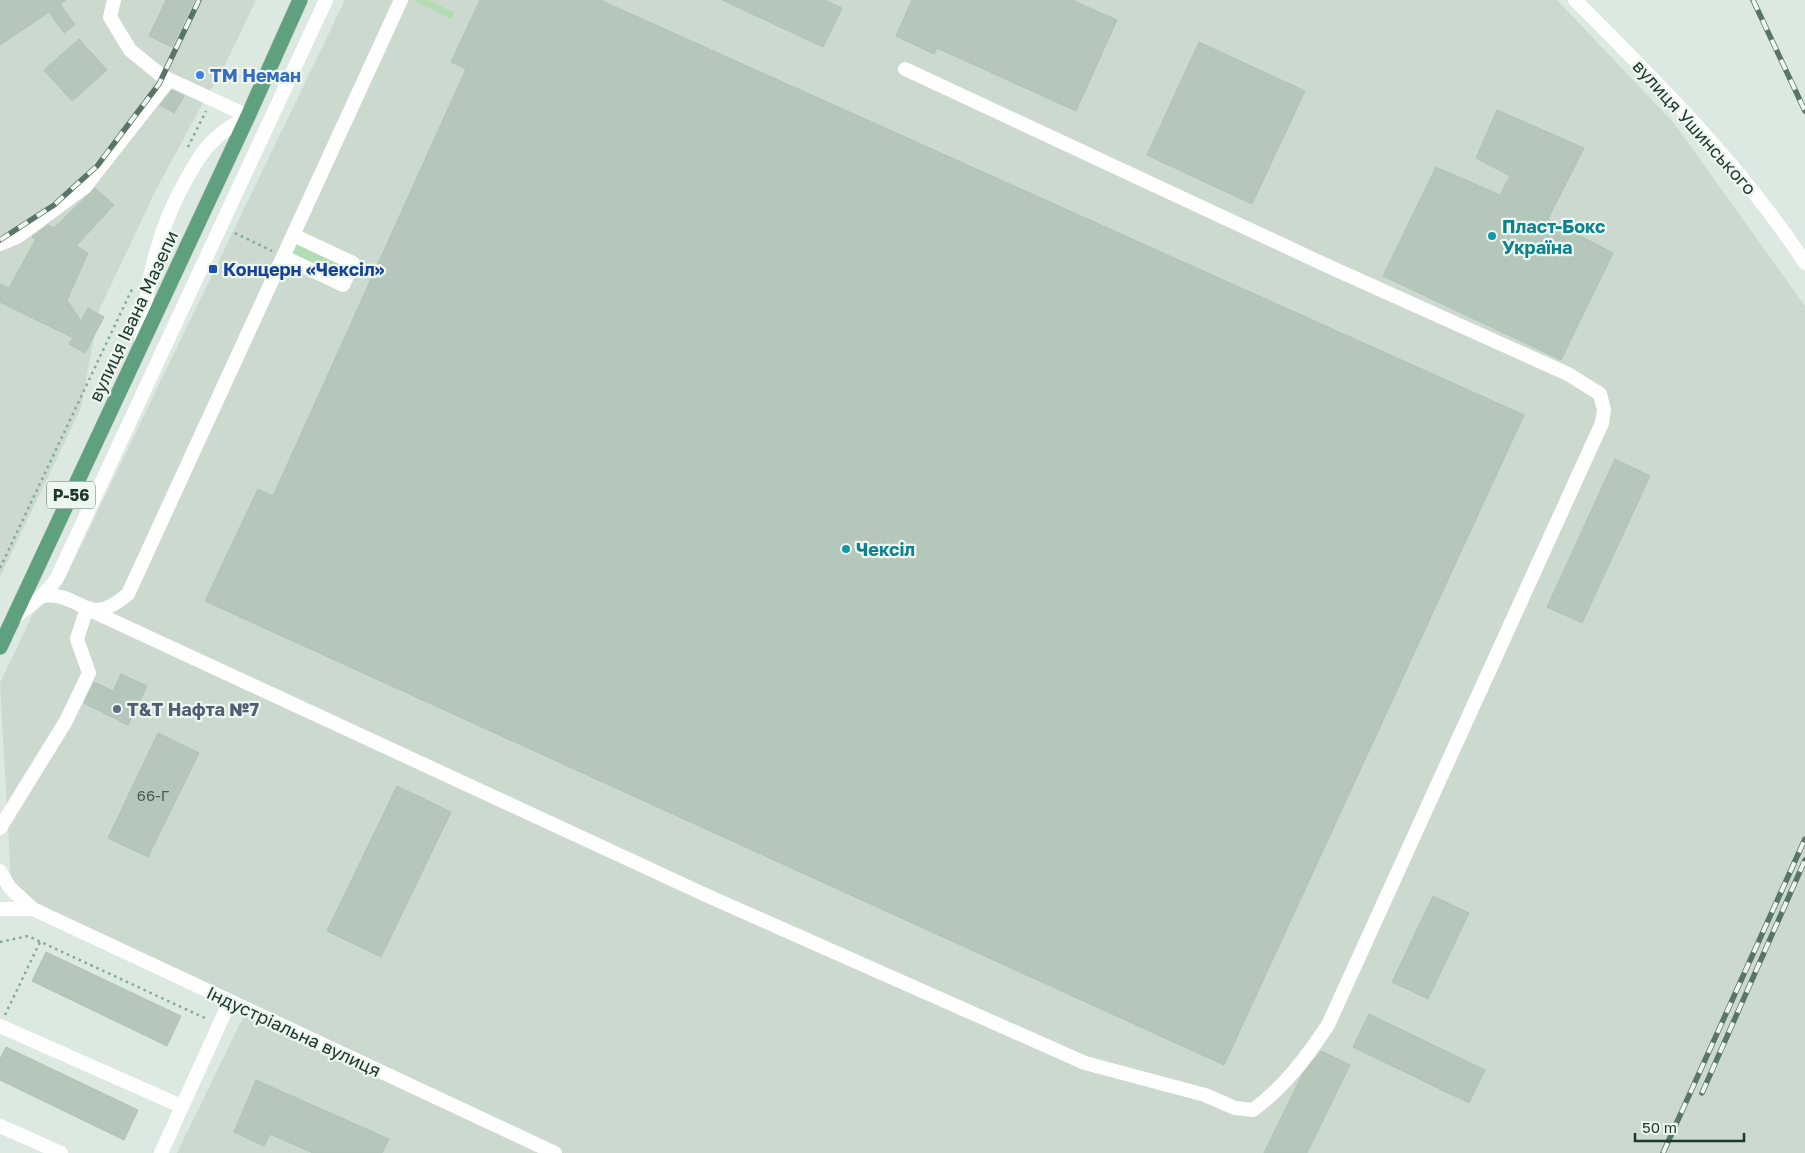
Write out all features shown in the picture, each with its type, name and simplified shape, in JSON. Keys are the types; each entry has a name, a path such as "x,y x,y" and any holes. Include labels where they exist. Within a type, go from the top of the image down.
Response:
{"main road":[{"name":"вулиця Івана Мазепи","path":"0,647 248,116 300,0"}],"street":[{"path":"114,0 110,17 130,50 169,80 248,116"},
{"path":"14,618 42,596 56,580 326,0"},
{"path":"91,610 107,609 128,594 401,0"},
{"name":"вулиця Ушинського","path":"1575,0 1674,99 1781,226 1805,263"},
{"path":"42,596 61,596 710,896 1085,1063 1205,1095 1235,1108 1253,1110 1274,1094 1302,1063 1328,1025 1602,423 1604,410 1600,394 1568,374 1330,268 905,69"},
{"path":"0,244 17,237 84,187 169,80"},
{"path":"141,344 145,296 154,253 180,191 202,152 224,131 248,116"},
{"path":"284,257 343,285 353,263 294,236"},
{"path":"56,580 61,596"},
{"path":"0,828 66,721 89,673 77,639 91,610"},
{"name":"Індустріальна вулиця","path":"0,871 10,888 33,909 555,1153"},
{"name":"Індустріальна вулиця","path":"0,909 33,909"},
{"path":"161,1153 230,1001"},
{"path":"0,1026 182,1106"},
{"path":"0,1126 61,1153"}],"path":[{"path":"187,150 212,99"},
{"path":"235,233 260,245"},
{"path":"0,568 134,281"},
{"path":"0,942 28,936 219,1025"},
{"path":"0,1026 40,942"}],"shaded area":[{"path":"0,0 256,0 223,69 157,188 99,310 81,408 0,577"},
{"path":"345,0 1557,0 1673,122 1805,306 1805,1153 177,1153 247,1009 33,909 11,882 0,683 33,614 64,581"}],"green space":[{"path":"413,0 429,0 455,13 451,19"},
{"path":"297,244 345,266 341,276 293,254"}],"building":[{"path":"0,0 66,0 60,4 75,25 64,33 49,12 0,45"},
{"path":"166,0 194,0 172,47 149,36"},
{"name":"Чексіл","path":"480,0 600,0 1524,415 1224,1065 205,601 258,489 273,496 466,69 451,62"},
{"path":"722,0 825,0 842,8 823,47"},
{"path":"912,0 1072,0 1117,20 1076,111 937,48 934,54 896,36"},
{"path":"79,39 107,70 72,101 44,70"},
{"path":"1199,42 1305,91 1252,204 1147,155"},
{"path":"172,90 184,96 174,113 160,105"},
{"name":"Пласт-Бокс Україна","path":"1497,110 1584,148 1548,219 1613,253 1561,360 1383,276 1436,167 1500,195 1510,176 1476,158"},
{"path":"95,188 114,205 76,246 88,253 67,300 81,321 88,308 104,317 85,353 69,344 73,338 0,302 0,284 9,288 36,239 32,237 48,225 54,228"},
{"path":"1615,459 1650,476 1582,623 1547,607"},
{"name":"Т&Т Нафта №7","path":"121,674 147,686 128,725 84,703 94,682 113,691"},
{"path":"158,733 199,753 148,857 108,838"},
{"path":"397,786 451,812 381,957 327,931"},
{"path":"1433,896 1469,913 1428,999 1392,982"},
{"path":"46,952 181,1016 167,1046 32,981"},
{"path":"1369,1014 1485,1070 1469,1103 1353,1047"},
{"path":"6,1047 138,1110 124,1140 0,1080 0,1059"},
{"path":"1321,1051 1350,1065 1307,1153 1264,1153 1302,1075"},
{"path":"256,1080 389,1139 382,1153 313,1153 270,1134 264,1146 234,1132"}],"railway":[{"path":"0,240 54,205 97,166 159,84 199,0"},
{"path":"1753,0 1805,111"},
{"path":"1663,1153 1805,839"},
{"path":"1702,1093 1805,860"}],"place":[{"name":"ТМ Неман","path":"200,75"},
{"name":"Пласт-Бокс Україна","path":"1492,236"},
{"name":"Концерн «Чексіл»","path":"213,269"},
{"name":"Чексіл","path":"846,549"},
{"name":"Т&Т Нафта №7","path":"117,709"}]}
